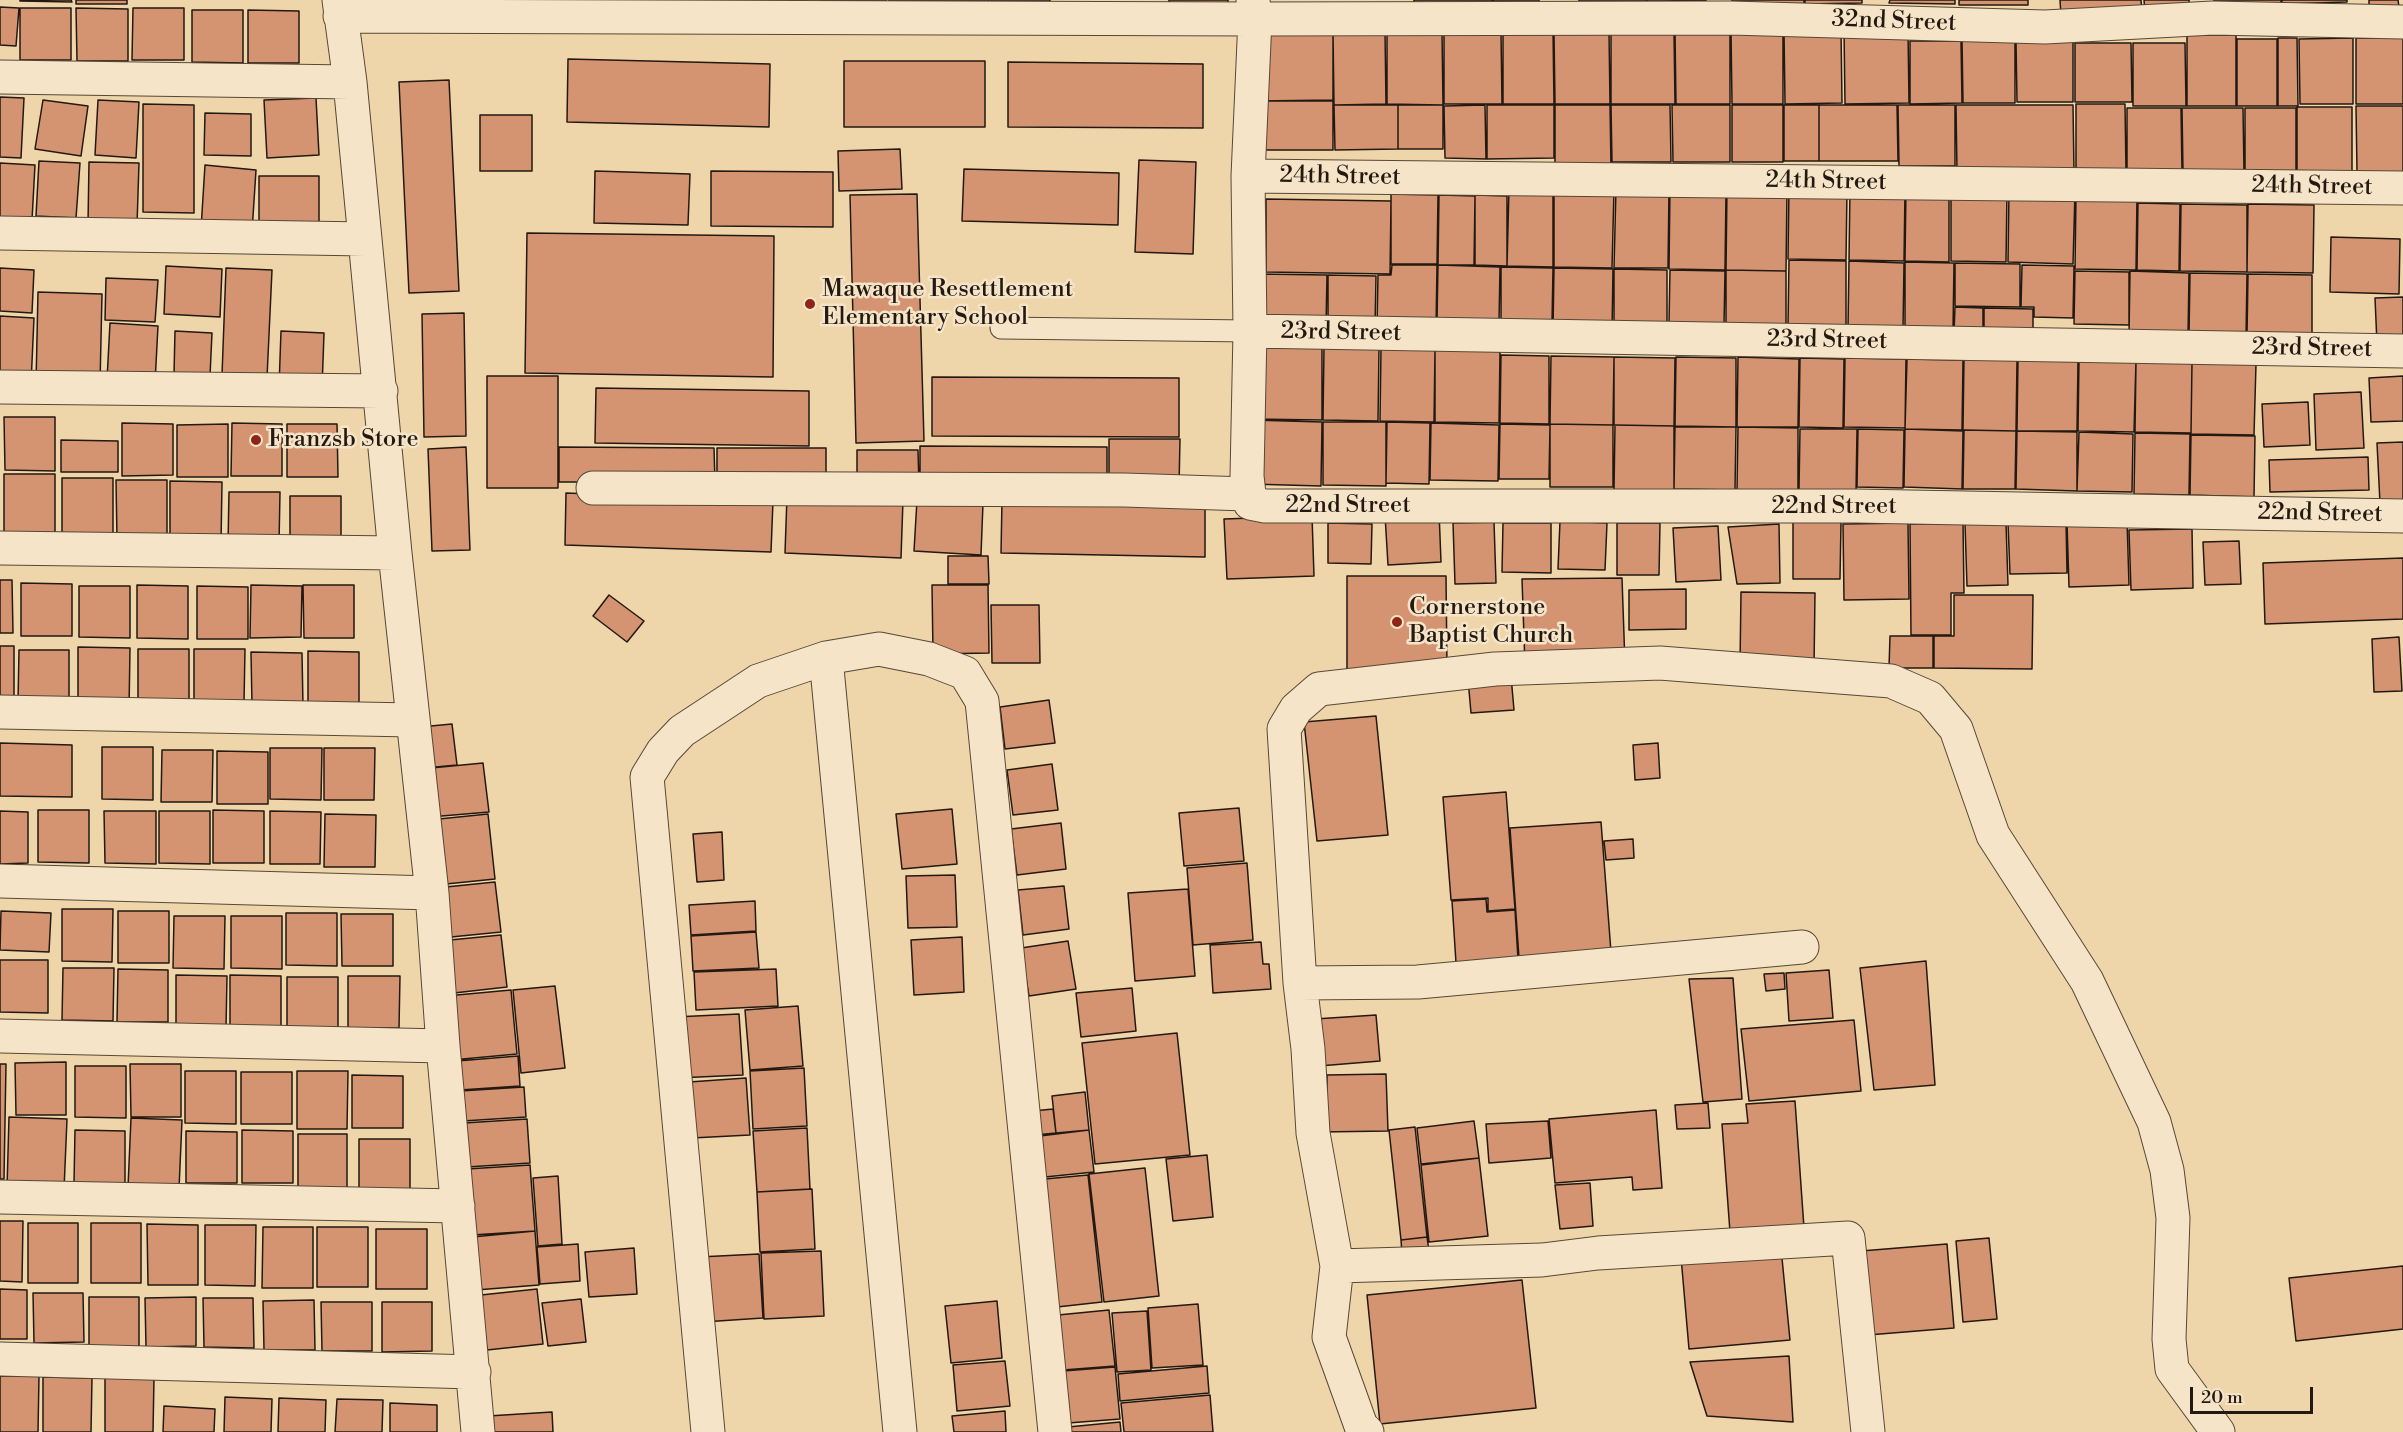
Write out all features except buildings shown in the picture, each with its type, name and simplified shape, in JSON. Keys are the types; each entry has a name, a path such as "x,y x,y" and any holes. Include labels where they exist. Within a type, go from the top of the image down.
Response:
{"street":[{"name":"32nd Street","path":"339,8 1731,9 2044,13 2212,9 2369,10 2403,22"},
{"path":"339,8 350,82 395,553 432,893 442,1046 478,1432"},
{"path":"1254,10 1248,176 1250,331 1256,500"},
{"path":"0,77 350,82"},
{"name":"24th Street","path":"1248,176 2403,188"},
{"path":"0,233 365,239"},
{"name":"23rd Street","path":"1250,331 2403,351"},
{"path":"0,387 381,391"},
{"name":"22nd Street","path":"593,488 1124,490 1256,500 1856,506 2403,516"},
{"path":"0,548 395,553"},
{"path":"708,1432 647,777 663,751 682,731 758,681 826,657 879,649 929,659 965,673 982,701 1055,1432"},
{"path":"826,657 900,1432"},
{"path":"1363,1430 1329,1337 1337,1266 1314,1133 1300,983 1284,729 1296,709 1319,689 1495,669 1660,663 1891,681 1930,698 1956,729 1993,835 2087,981 2154,1122 2167,1170 2172,1218 2169,1338 2172,1369 2217,1432"},
{"path":"0,712 412,720"},
{"path":"0,881 432,893"},
{"path":"1300,983 1418,982 1802,947"},
{"path":"0,1036 442,1046"},
{"path":"0,1197 458,1206"},
{"path":"1337,1266 1542,1260 1598,1253 1848,1238 1868,1432"},
{"path":"0,1359 474,1372"}],"lane":[{"path":"1001,328 1250,331"}],"place":[{"name":"Mawaque Resettlement Elementary School","path":"810,304"},
{"name":"Franzsb Store","path":"256,440"},
{"name":"Cornerstone Baptist Church","path":"1397,622"}]}
